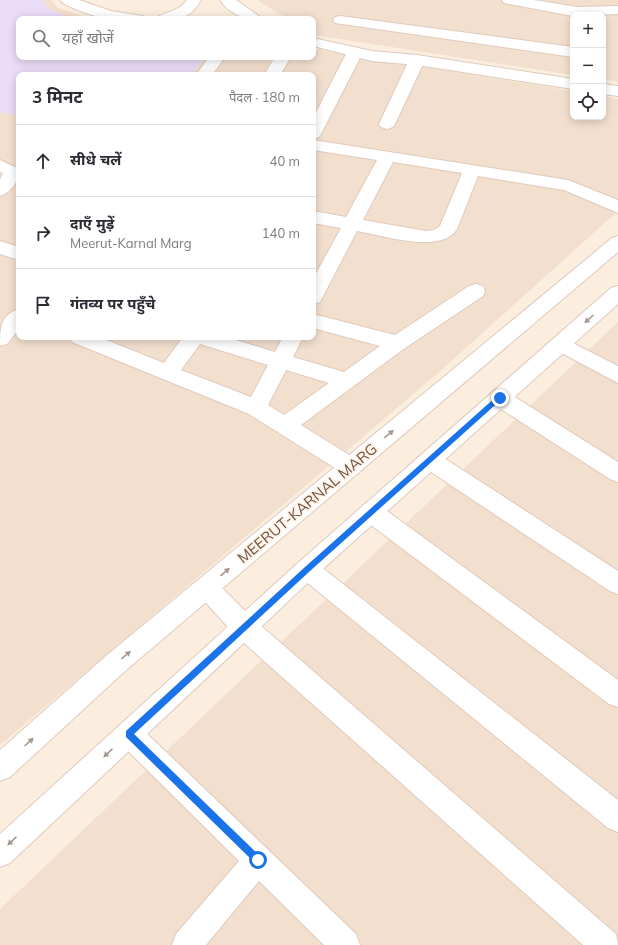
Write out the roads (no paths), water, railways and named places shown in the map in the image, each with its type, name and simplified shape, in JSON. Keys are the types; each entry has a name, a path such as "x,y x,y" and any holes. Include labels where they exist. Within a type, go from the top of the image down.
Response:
{"street":[{"path":"67,0 94,11 114,16"},
{"path":"173,16 180,14 191,7 194,0"},
{"path":"227,0 247,16"},
{"path":"509,0 575,10 618,10"},
{"path":"340,20 570,52"},
{"path":"316,43 372,56 417,60 570,84"},
{"path":"316,128 355,52"},
{"path":"206,72 215,60"},
{"path":"274,72 281,60"},
{"path":"387,124 417,60"},
{"path":"606,89 618,91"},
{"path":"316,145 568,186 618,207"},
{"path":"316,291 387,157"},
{"path":"0,165 12,172 12,176 0,190"},
{"path":"316,217 426,238 439,235 448,228 472,170"},
{"name":"MEERUT-KARNAL MARG","path":"0,768 115,664 618,242"},
{"path":"0,247 16,253"},
{"path":"285,426 398,343 476,291"},
{"path":"0,853 307,569 618,293"},
{"path":"0,339 16,320"},
{"path":"316,322 398,343"},
{"path":"86,340 256,408 351,466"},
{"path":"168,373 192,340"},
{"path":"212,340 347,381"},
{"path":"256,408 290,340"},
{"path":"561,344 618,375"},
{"path":"500,398 618,472"},
{"path":"430,460 618,584"},
{"path":"371,512 618,695"},
{"path":"307,569 618,818"},
{"path":"207,588 244,627 605,945"},
{"path":"129,734 345,945"},
{"path":"187,945 258,860"}]}
